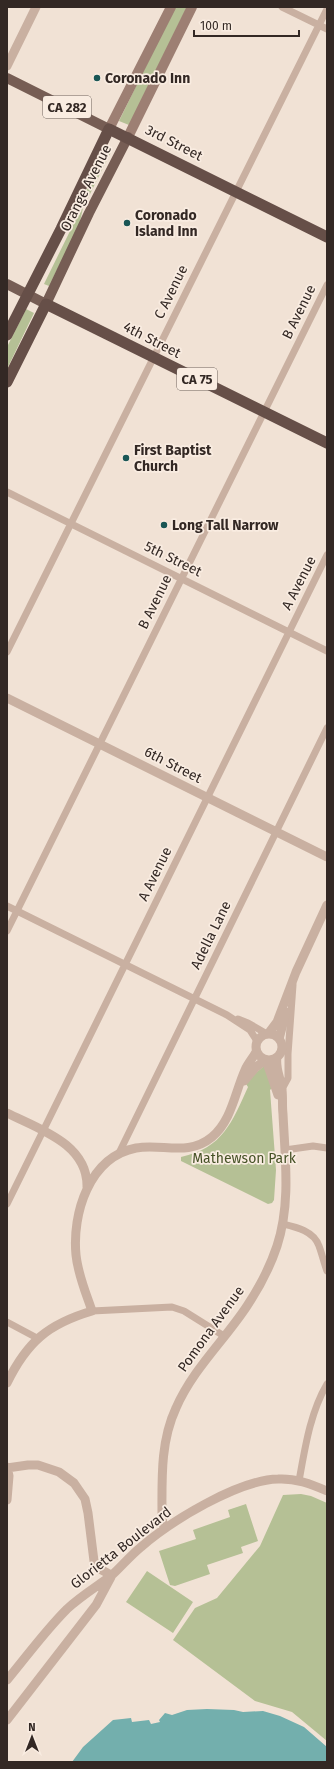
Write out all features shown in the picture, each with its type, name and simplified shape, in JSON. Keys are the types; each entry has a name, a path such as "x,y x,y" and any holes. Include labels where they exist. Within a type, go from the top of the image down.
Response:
{"highway":[{"name":"3rd Street","path":"109,129 327,236"},
{"name":"Orange Avenue","path":"7,335 61,229 109,129"},
{"name":"Orange Avenue","path":"7,382 46,304"},
{"name":"4th Street","path":"46,304 327,443"}],"main road":[{"name":"Orange Avenue","path":"109,129 171,7"},
{"name":"Orange Avenue","path":"46,304 89,213 192,7"},
{"name":"3rd Street","path":"7,78 109,129"},
{"name":"4th Street","path":"7,284 46,304"}],"street":[{"path":"7,66 36,7"},
{"path":"282,7 327,29"},
{"name":"C Avenue","path":"7,652 327,9"},
{"name":"B Avenue","path":"7,931 327,284"},
{"name":"5th Street","path":"7,492 327,651"},
{"name":"A Avenue","path":"7,1204 327,555"},
{"name":"6th Street","path":"7,698 327,857"},
{"name":"Adella Lane","path":"119,1153 327,728"},
{"name":"Pomona Avenue","path":"257,1041 267,1034 277,1022 293,980 327,905"},
{"path":"7,906 227,1015 250,1030 257,1041 256,1052 245,1070 226,1122 212,1137 202,1144 186,1149 136,1148 119,1153 106,1163 87,1190 77,1219 76,1256 80,1276 92,1311"},
{"path":"256,1052 259,1057 265,1060 271,1060 277,1057 281,1052 282,1048 279,1039 293,980"},
{"name":"Pomona Avenue","path":"164,1529 162,1520 162,1479 164,1448 175,1408 190,1380 257,1291 276,1247 282,1224 286,1190 282,1090 287,1081 293,980"},
{"path":"227,1015 248,1022 267,1034 276,1036 279,1039"},
{"path":"277,1057 276,1064 282,1090"},
{"path":"239,1087 255,1068 265,1060"},
{"path":"265,1060 273,1078 282,1112"},
{"path":"7,1113 59,1138 74,1152 82,1163 86,1174 87,1190"},
{"path":"285,1150 313,1146 327,1148"},
{"path":"282,1224 298,1228 310,1234 318,1244 327,1271"},
{"path":"7,1383 17,1362 37,1338 80,1314 92,1311 172,1308 184,1311 224,1336"},
{"path":"7,1322 37,1338"},
{"path":"299,1481 306,1441 313,1416 327,1384"},
{"path":"7,1500 9,1476 7,1468 38,1465 59,1472 74,1482 85,1499 94,1561 98,1568 111,1575 96,1605 7,1720"},
{"name":"Glorietta Boulevard","path":"7,1680 42,1636 68,1608 86,1592 111,1575 142,1546 190,1512 222,1496 256,1482 277,1479 299,1481 327,1492"}],"green space":[{"path":"175,7 187,7 129,125 119,121"},
{"path":"108,148 112,150 83,208 79,226 49,286 44,284 71,229 74,217 99,159"},
{"path":"26,309 34,313 7,369 7,347"},
{"name":"Mathewson Park","path":"264,1066 273,1087 270,1090 276,1170 274,1200 272,1203 268,1204 181,1161 181,1157 195,1153 207,1147 224,1132 237,1111 248,1087 246,1084 250,1078"},
{"path":"301,1494 311,1496 327,1503 327,1741 292,1712 255,1701 173,1640 195,1608 217,1598 260,1546 283,1495"},
{"path":"246,1504 258,1541 241,1547 243,1553 207,1565 210,1574 175,1586 170,1585 159,1551 196,1539 193,1530 230,1517 228,1510"},
{"path":"147,1571 193,1602 173,1633 126,1602"}],"water":[{"path":"187,1710 234,1710 243,1712 263,1711 280,1716 304,1727 327,1747 327,1762 72,1762 83,1747 113,1720 131,1718 132,1722 149,1720 151,1724 160,1722 159,1720 165,1713 172,1715"}],"place":[{"name":"Coronado Inn","path":"97,78"},
{"name":"Coronado Island Inn","path":"127,223"},
{"name":"First Baptist Church","path":"126,458"},
{"name":"Long Tall Narrow","path":"164,525"}]}
